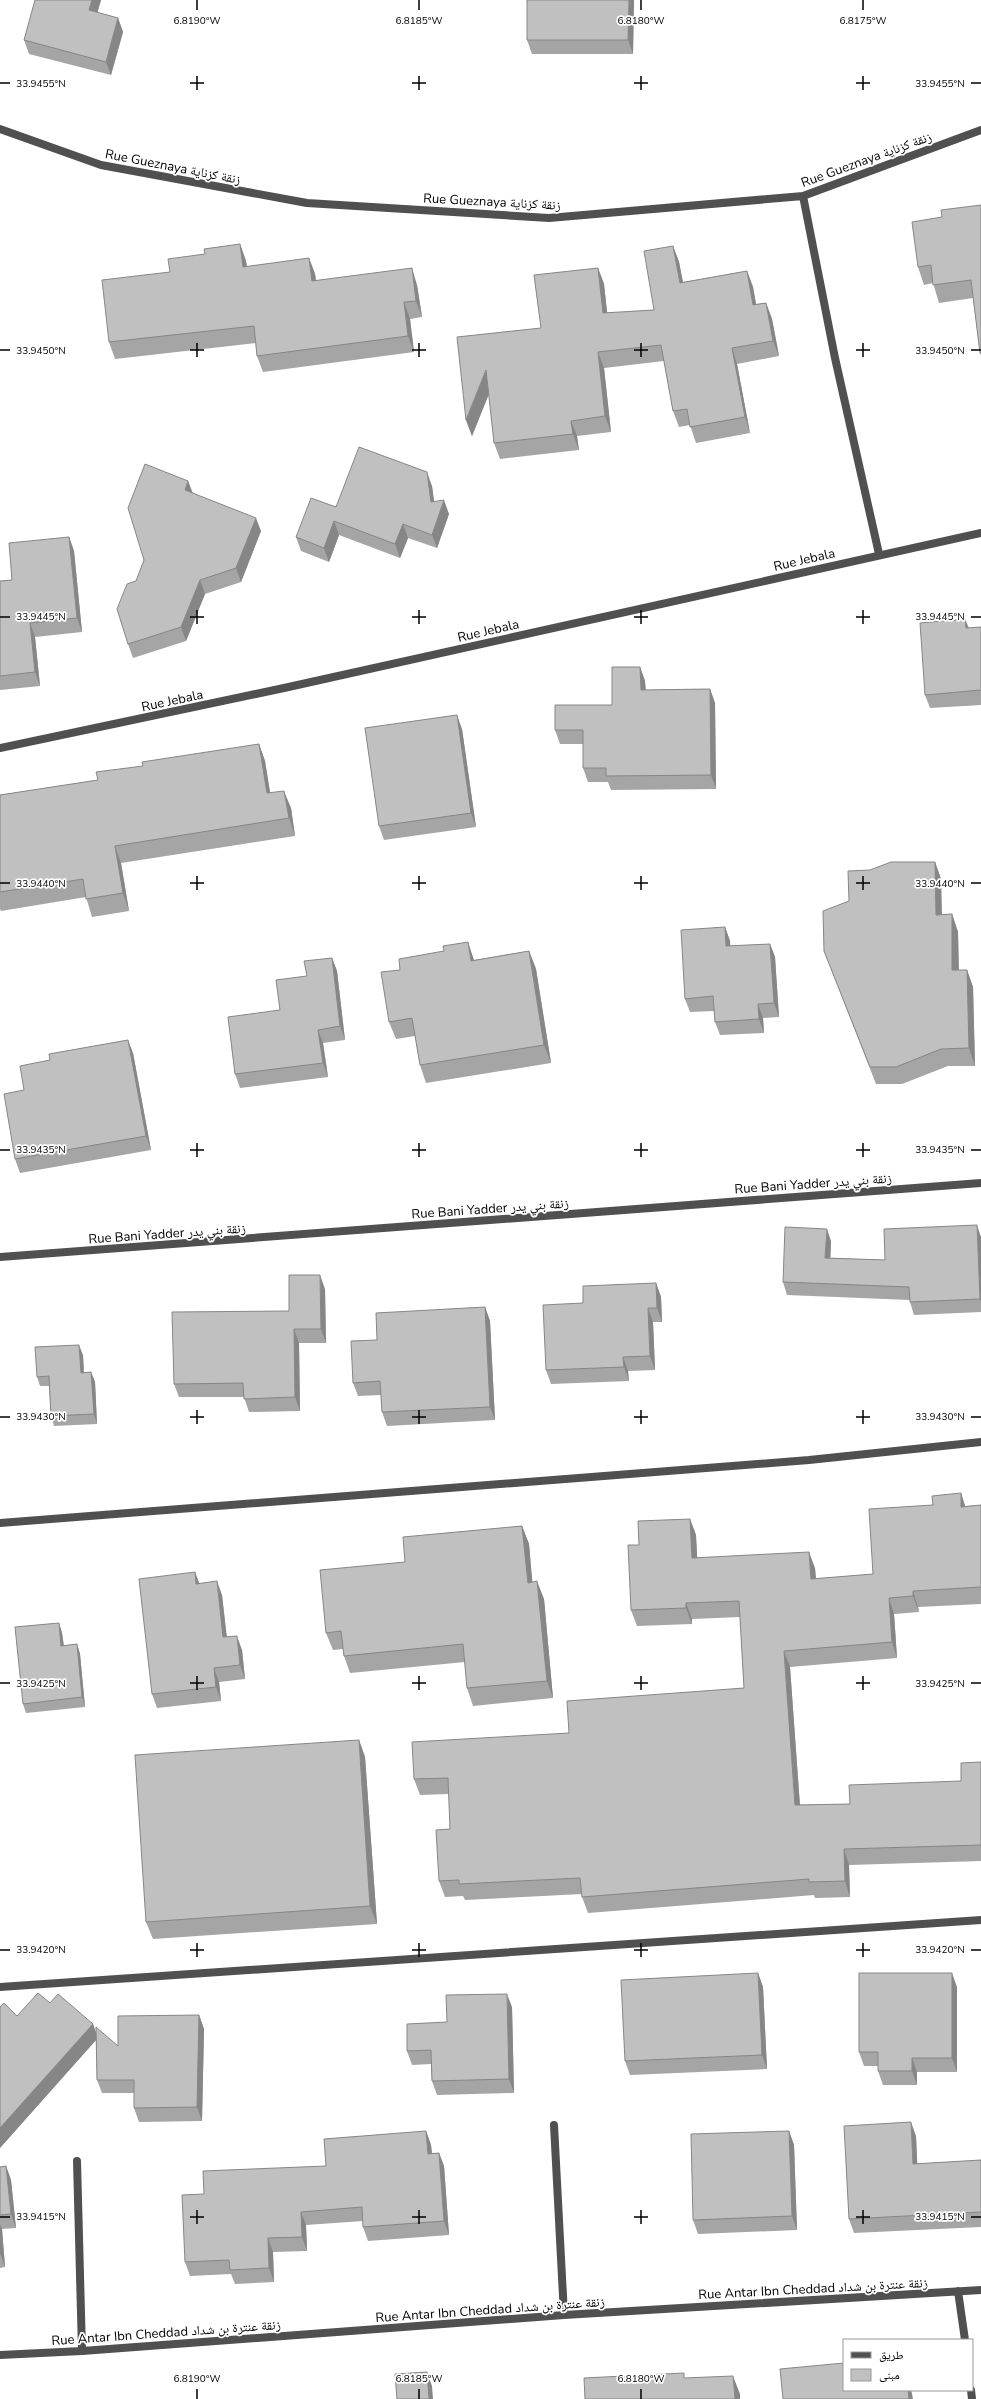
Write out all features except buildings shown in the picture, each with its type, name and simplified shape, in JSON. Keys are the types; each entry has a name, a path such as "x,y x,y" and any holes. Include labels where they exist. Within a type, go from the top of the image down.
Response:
{"street":[{"name":"Rue Gueznaya زنقة كزناية","path":"0,129 102,165 307,203 549,218 803,196 981,130"},
{"path":"803,196 835,358 879,554"},
{"name":"Rue Jebala","path":"0,748 292,686 879,554 981,533"},
{"name":"Rue Bani Yadder زنقة بني يدر","path":"0,1257 981,1183"},
{"path":"0,1523 809,1460 981,1442"},
{"path":"0,1987 981,1920"},
{"path":"554,2125 564,2315"},
{"path":"78,2161 82,2351"},
{"name":"Rue Antar Ibn Cheddad زنقة عنترة بن شداد","path":"0,2355 82,2351 564,2315 981,2290"},
{"path":"958,2291 965,2339"}]}
